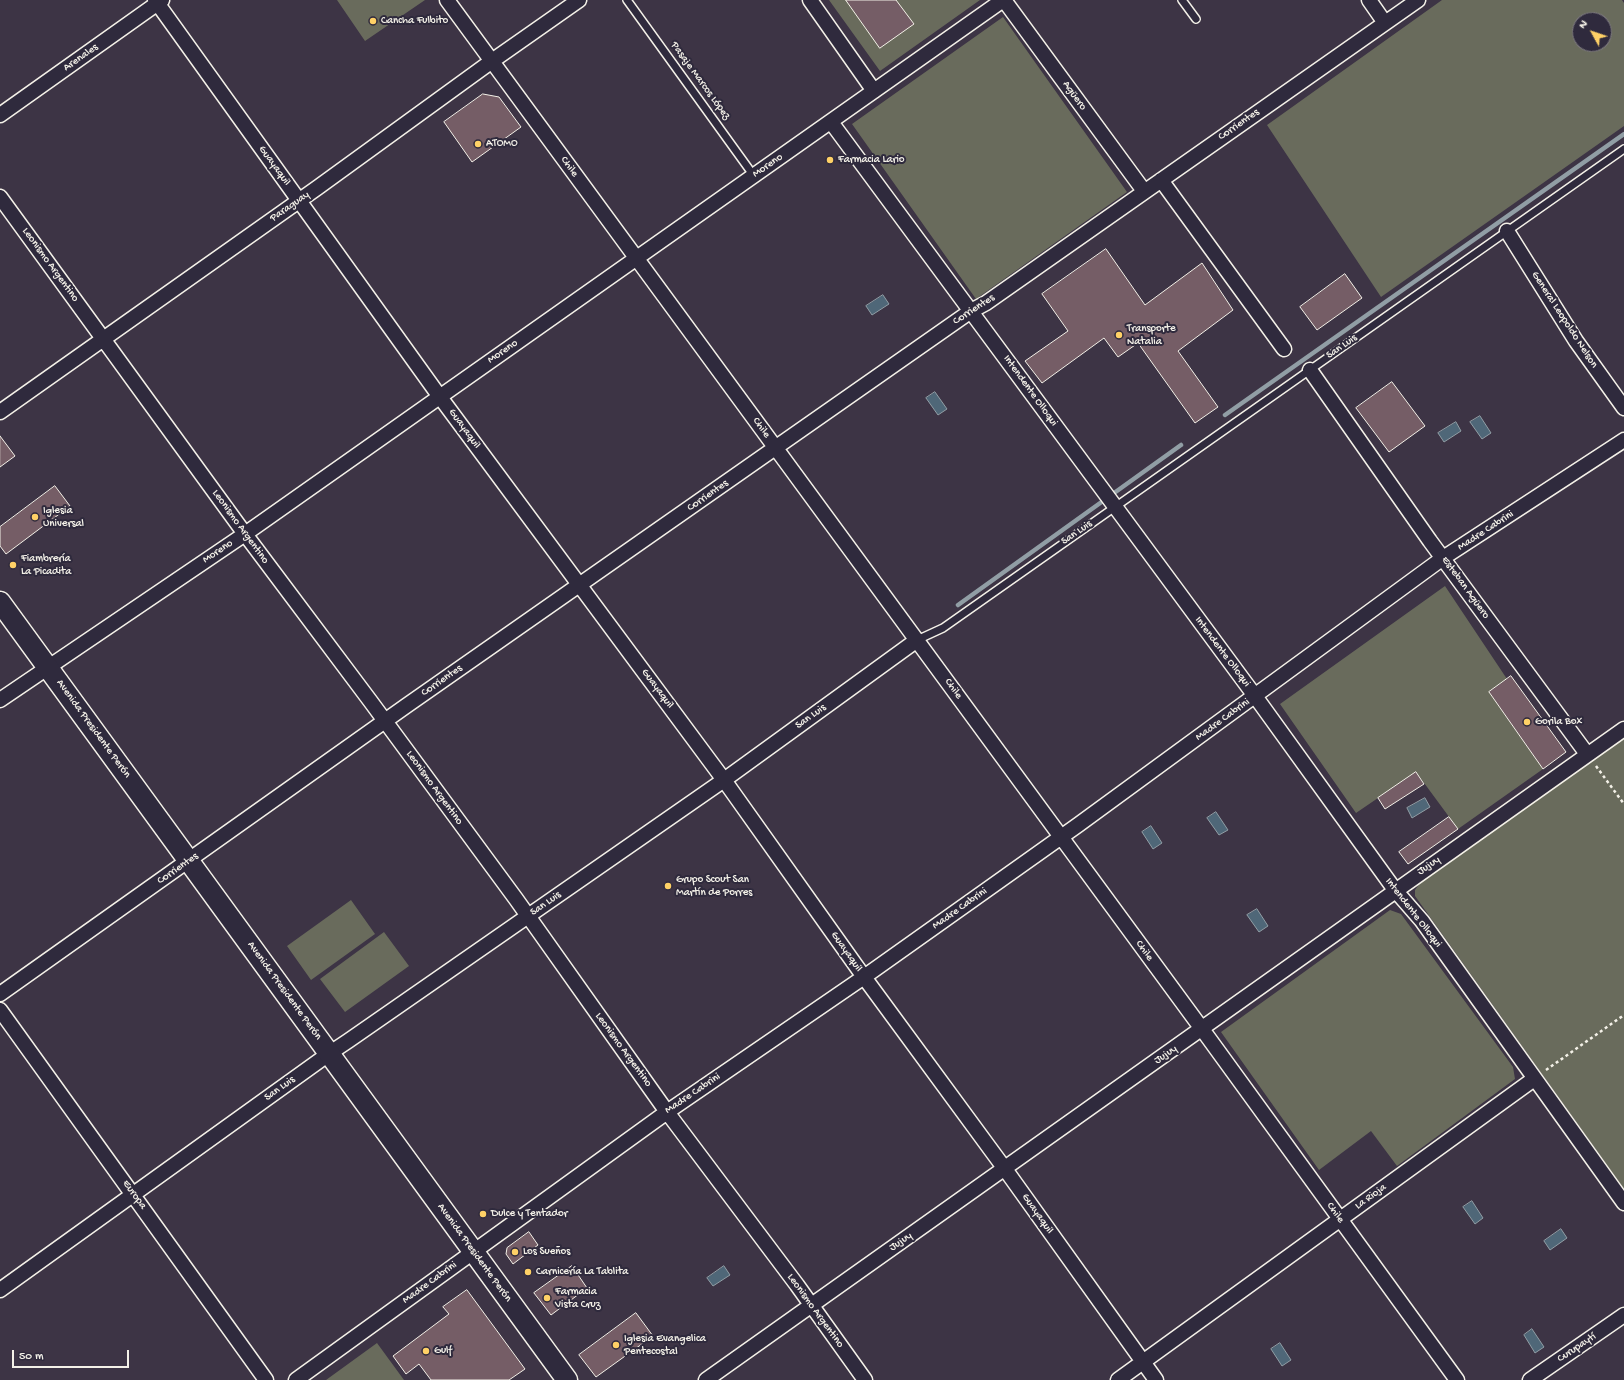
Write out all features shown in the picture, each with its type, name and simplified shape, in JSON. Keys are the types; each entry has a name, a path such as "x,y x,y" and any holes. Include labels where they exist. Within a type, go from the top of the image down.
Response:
{"main road":[{"name":"Avenida Presidente Perón","path":"0,602 567,1380"}],"street":[{"name":"Chile","path":"447,0 917,640 1060,838 1457,1380"},
{"name":"Paraguay","path":"0,412 299,201 492,61 580,0"},
{"path":"810,0 874,91"},
{"name":"Moreno","path":"0,700 245,534 1004,0"},
{"name":"Agüero","path":"1004,0 1144,191"},
{"path":"1369,0 1385,23"},
{"name":"Corrientes","path":"0,994 579,585 971,311 986,303 1418,0"},
{"name":"Arenales","path":"0,115 158,1"},
{"name":"Guayaquil","path":"158,1 440,397 724,780 864,977 1005,1169 1156,1380"},
{"name":"Intendente Olloqui","path":"831,122 1255,696 1395,890 1422,921 1624,1203"},
{"path":"1161,180 1284,349"},
{"name":"Leonismo Argentino","path":"0,197 245,534 385,721 667,1112 811,1305 864,1380"},
{"name":"General Leopoldo Nelson","path":"1507,231 1576,341 1624,408"},
{"name":"Esteban Agüero","path":"1310,370 1443,558 1587,754"},
{"name":"Madre Cabrini","path":"296,1380 667,1112 864,977 1060,838 1443,558 1624,440"},
{"name":"San Luis","path":"0,1290 330,1053 528,918 724,780 917,640"},
{"name":"Jujuy","path":"706,1380 1202,1030 1395,890 1624,729"},
{"name":"Europa","path":"0,1010 266,1380"},
{"name":"La Rioja","path":"1118,1380 1534,1079"},
{"name":"Curupaytí","path":"1530,1380 1624,1315"}],"lane":[{"name":"Pasaje Marcos López","path":"627,0 754,176"},
{"path":"1182,0 1196,19"},
{"name":"San Luis","path":"917,640 942,628 1624,148"}],"path":[{"path":"1587,754 1624,804"},
{"path":"1534,1079 1624,1015"}],"green space":[{"name":"Cancha Fulbito","path":"337,0 425,0 365,41"},
{"path":"829,0 980,0 880,71"},
{"path":"1442,0 1622,0 1624,3 1624,126 1381,297 1267,125"},
{"path":"1003,17 1127,192 976,299 852,124"},
{"path":"1445,586 1507,679 1489,692 1543,769 1458,829 1416,772 1356,813 1280,704"},
{"path":"1624,738 1624,1189 1415,896 1415,890 1422,880"},
{"path":"351,900 375,934 311,980 287,946"},
{"path":"1390,910 1401,914 1513,1067 1515,1079 1397,1166 1371,1131 1319,1170 1221,1032"},
{"path":"384,932 409,966 345,1012 320,979"},
{"path":"377,1343 404,1380 326,1380"}],"water":[{"path":"883,295 889,304 872,315 866,306"},
{"path":"935,392 947,409 938,415 926,398"},
{"path":"1480,416 1491,433 1482,439 1470,422"},
{"path":"1456,422 1461,431 1444,442 1438,433"},
{"path":"1425,798 1430,807 1412,818 1407,808"},
{"path":"1216,812 1228,830 1219,835 1207,818"},
{"path":"1151,826 1162,843 1153,849 1142,832"},
{"path":"1257,909 1268,926 1259,932 1247,915"},
{"path":"1472,1201 1483,1218 1475,1224 1463,1207"},
{"path":"1561,1229 1567,1238 1550,1250 1544,1241"},
{"path":"724,1266 730,1275 713,1286 707,1278"},
{"path":"1532,1329 1544,1347 1535,1353 1524,1335"},
{"path":"1280,1343 1291,1360 1282,1366 1271,1349"}],"building":[{"path":"846,0 896,0 914,24 880,48"},
{"name":"ATOMO","path":"483,94 499,97 521,127 472,162 444,122"},
{"name":"Transporte Natalia","path":"1106,249 1145,305 1202,263 1233,310 1178,351 1218,407 1195,423 1138,343 1118,357 1104,338 1042,383 1025,361 1068,331 1042,294"},
{"path":"1345,274 1362,298 1317,330 1300,307"},
{"path":"1392,382 1425,426 1389,452 1356,408"},
{"path":"0,436 15,456 0,467"},
{"name":"Iglesia Universal","path":"55,486 70,506 6,554 0,546 0,527"},
{"name":"Gorila Box","path":"1511,676 1566,752 1543,769 1489,692"},
{"path":"1416,772 1424,784 1385,809 1378,798"},
{"path":"1449,817 1458,829 1408,864 1399,852"},
{"path":"529,1232 538,1245 513,1264 506,1254 507,1248"},
{"path":"572,1266 587,1288 551,1315 534,1293"},
{"path":"467,1290 525,1369 509,1380 431,1380 419,1364 406,1374 393,1356 449,1314 443,1307"},
{"name":"Iglesia Evangelica Pentecostal","path":"636,1313 653,1336 596,1377 579,1355"}],"waterway":[{"path":"1225,415 1624,134"},
{"path":"958,605 1181,445"}],"place":[{"name":"Cancha Fulbito","path":"373,21"},
{"name":"ATOMO","path":"478,144"},
{"name":"Farmacia Lario","path":"830,160"},
{"name":"Transporte Natalia","path":"1119,335"},
{"name":"Iglesia Universal","path":"35,517"},
{"name":"Fiambrería La Picadita","path":"13,565"},
{"name":"Gorila Box","path":"1527,722"},
{"name":"Grupo Scout San Martín de Porres","path":"668,886"},
{"name":"Dulce y Tentador","path":"483,1214"},
{"name":"Los Sueños","path":"515,1252"},
{"name":"Carnicería La Tablita","path":"528,1272"},
{"name":"Farmacia Vista Cruz","path":"547,1298"},
{"name":"Iglesia Evangelica Pentecostal","path":"616,1345"},
{"name":"Gulf","path":"426,1351"}]}
